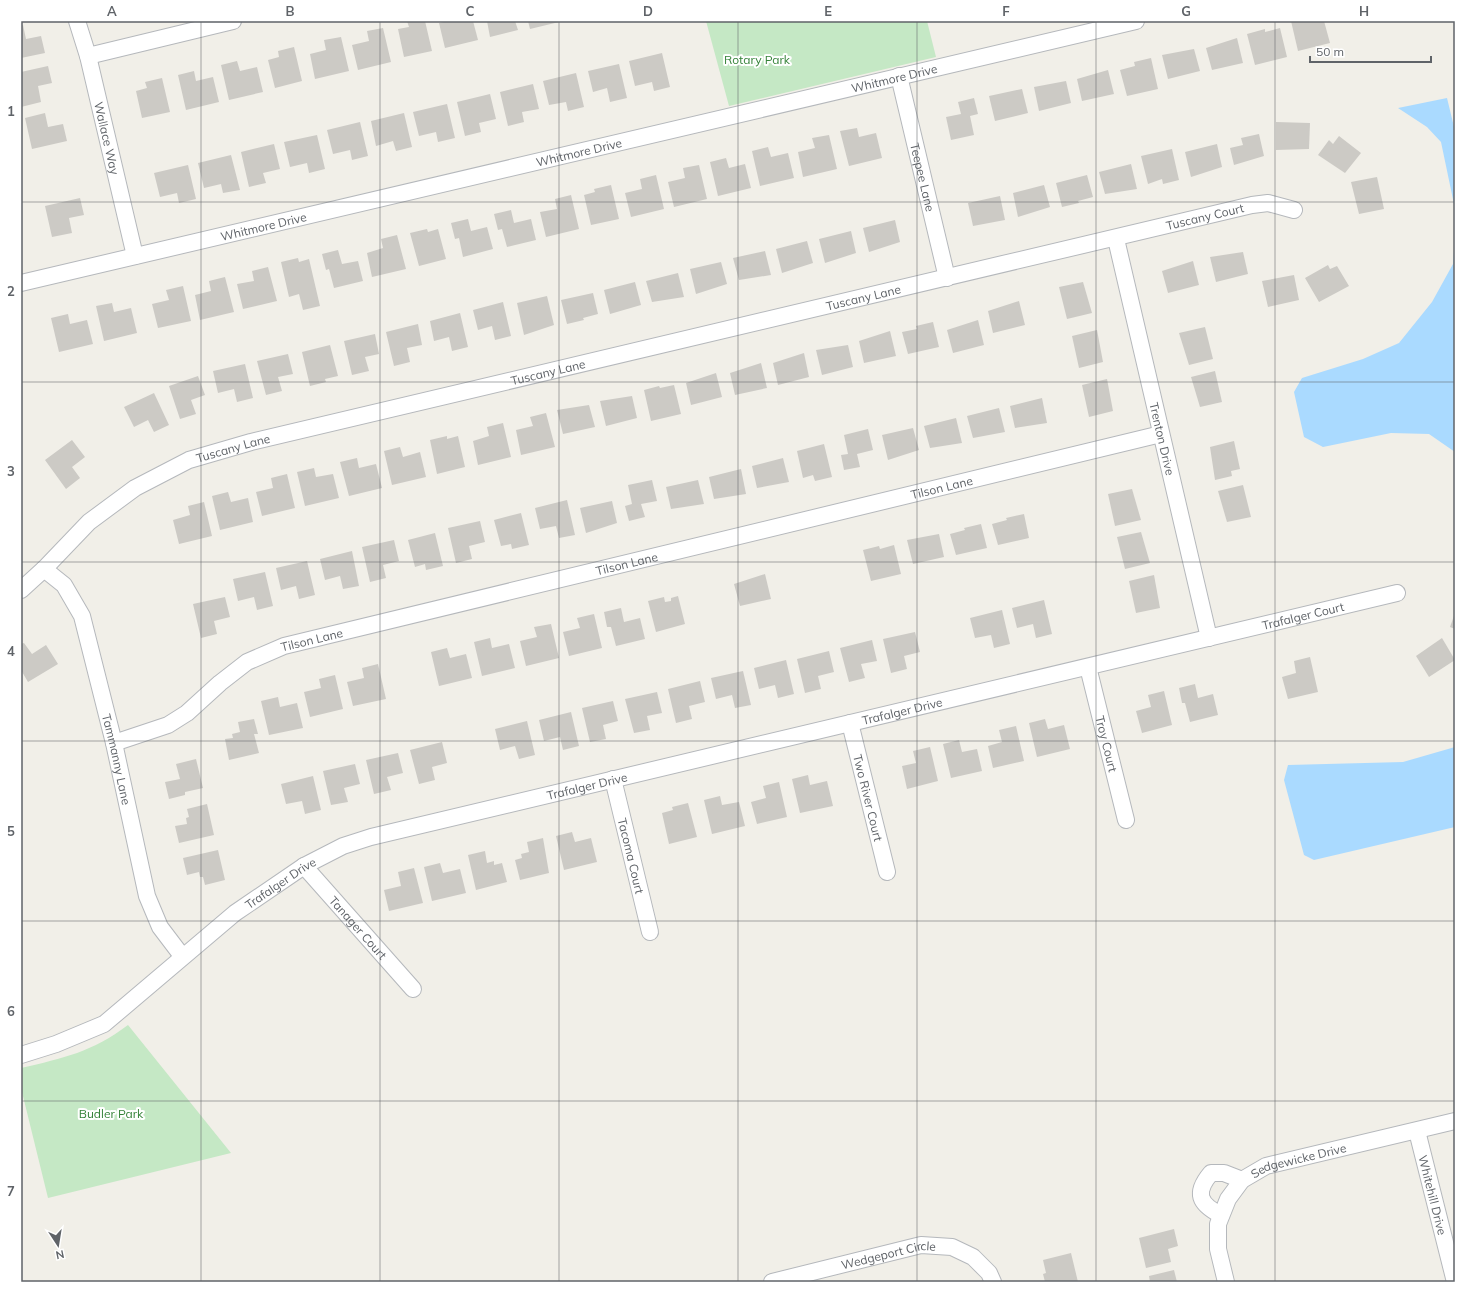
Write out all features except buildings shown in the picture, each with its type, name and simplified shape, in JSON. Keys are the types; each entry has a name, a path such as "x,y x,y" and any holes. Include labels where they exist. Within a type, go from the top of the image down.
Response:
{"street":[{"name":"Wallace Way","path":"77,21 88,56 135,256"},
{"path":"88,56 233,21"},
{"name":"Whitmore Drive","path":"21,283 1136,21"},
{"name":"Teepee Lane","path":"899,76 947,278"},
{"name":"Tuscany Court","path":"1116,238 1252,205 1268,203 1294,210"},
{"name":"Tuscany Lane","path":"21,590 44,569 89,522 135,488 190,460 251,442 1116,238"},
{"name":"Trenton Drive","path":"1116,238 1210,638"},
{"name":"Tilson Lane","path":"114,743 168,725 187,713 220,683 247,662 284,646 1161,434"},
{"name":"Tammanny Lane","path":"44,569 64,585 82,616 114,743 146,896 160,927 182,956"},
{"name":"Trafalger Court","path":"1210,638 1397,593"},
{"name":"Trafalger Drive","path":"21,1055 56,1044 104,1024 182,956 235,913 304,866 343,846 371,837 1210,638"},
{"name":"Troy Court","path":"1088,667 1126,820"},
{"name":"Two River Court","path":"850,723 887,872"},
{"name":"Tacoma Court","path":"613,779 650,932"},
{"name":"Tanager Court","path":"304,866 413,989"},
{"name":"Sedgewicke Drive","path":"1226,1282 1218,1249 1218,1224 1228,1199 1242,1180 1266,1166 1455,1121"},
{"name":"Whitehill Drive","path":"1417,1130 1455,1282"},
{"path":"1222,1215 1207,1208 1201,1196 1202,1183 1211,1172 1224,1173 1242,1180"},
{"name":"Wedgeport Circle","path":"772,1282 921,1245 952,1247 974,1257 989,1273 993,1282"}],"green space":[{"name":"Rotary Park","path":"706,21 927,21 936,57 729,106"},
{"name":"Budler Park","path":"128,1025 231,1153 48,1198 21,1088 21,1068 51,1061 90,1048"}],"water":[{"path":"1447,98 1455,131 1455,209 1441,142 1427,127 1398,108"},
{"path":"1455,239 1455,452 1429,434 1391,433 1323,447 1304,437 1294,392 1302,378 1363,359 1399,343 1432,302 1453,264"},
{"path":"1455,747 1455,827 1314,860 1304,855 1284,780 1288,765 1403,762"}]}
